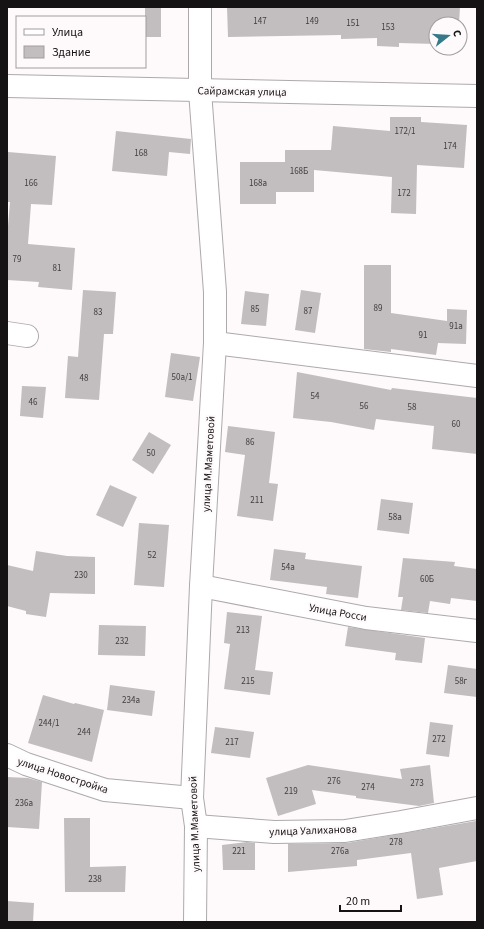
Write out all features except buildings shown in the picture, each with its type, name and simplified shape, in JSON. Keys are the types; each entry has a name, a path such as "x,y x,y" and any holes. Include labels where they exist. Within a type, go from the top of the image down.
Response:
{"street":[{"name":"улица М.Маметовой","path":"195,922 196,826 192,798 201,586 215,343 215,292 200,90 200,7"},
{"name":"Сайрамская улица","path":"7,86 477,96"},
{"path":"215,343 477,376"},
{"name":"Улица Росси","path":"201,586 366,618 477,631"},
{"name":"улица Новостройка","path":"7,755 26,764 105,790 192,798"},
{"name":"улица Уалиханова","path":"196,826 274,832 345,831 477,808"}]}
